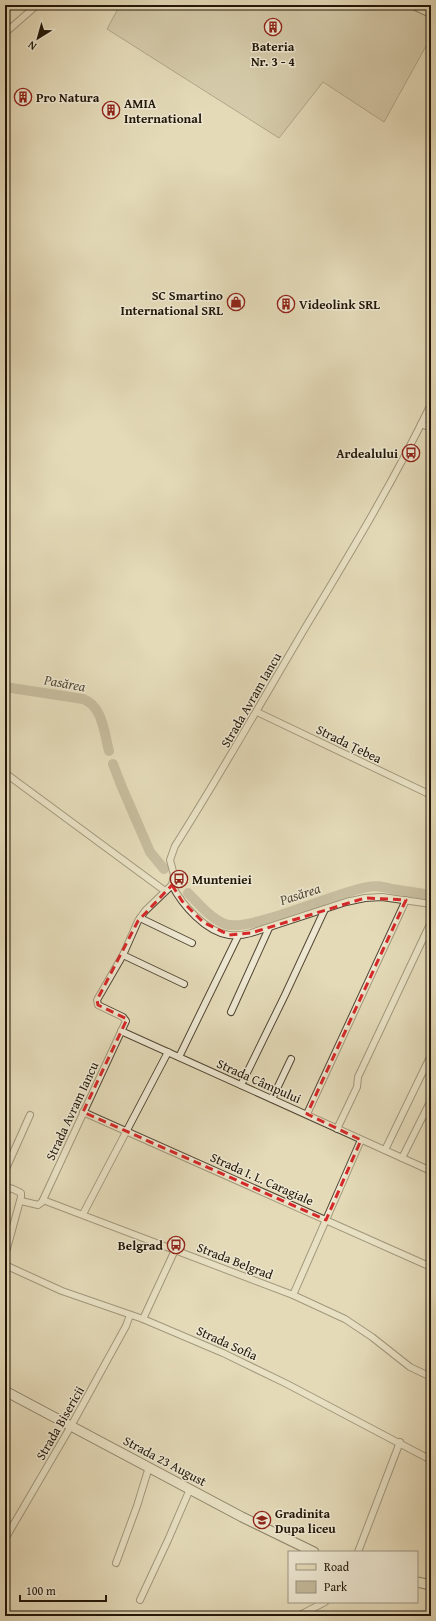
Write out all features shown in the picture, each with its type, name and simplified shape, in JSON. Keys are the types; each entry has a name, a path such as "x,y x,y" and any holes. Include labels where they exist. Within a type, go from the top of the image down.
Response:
{"main road":[{"path":"416,5 431,12"},
{"name":"Strada 23 August","path":"5,1391 242,1517 312,1551"},
{"path":"418,1582 431,1585"}],"street":[{"path":"5,33 37,5"},
{"name":"Strada Avram Iancu","path":"172,885 174,875 170,860 175,846 257,712 368,521 431,404"},
{"path":"421,424 431,428"},
{"name":"Strada Țebea","path":"257,712 431,795"},
{"path":"5,773 165,891"},
{"path":"121,1031 125,1018 96,1003 123,955 140,918 172,885 182,902 209,927 222,934 238,936 269,928 346,902 365,898 382,897 431,904"},
{"path":"307,1114 406,900"},
{"path":"240,1085 289,988 326,909"},
{"path":"140,918 192,943"},
{"path":"337,1129 357,1087 358,1077 431,922"},
{"path":"230,1012 269,928"},
{"path":"179,1057 238,936"},
{"path":"123,955 184,984"},
{"name":"Strada Avram Iancu","path":"43,1200 121,1031"},
{"name":"Strada Câmpului","path":"121,1031 431,1171"},
{"path":"82,1214 168,1052"},
{"path":"385,1150 431,1054"},
{"path":"272,1099 291,1059"},
{"path":"402,1158 431,1100"},
{"name":"Strada I. L. Caragiale","path":"83,1112 431,1267"},
{"path":"5,1171 30,1115"},
{"path":"293,1295 361,1140"},
{"path":"5,1187 21,1193 21,1201 5,1256"},
{"name":"Strada Belgrad","path":"21,1201 38,1205 43,1200 293,1295 345,1319 372,1337 405,1364 431,1376"},
{"path":"143,1319 175,1250"},
{"name":"Strada Sofia","path":"5,1265 52,1287 143,1319 223,1352 400,1442 431,1460"},
{"name":"Strada Bisericii","path":"5,1539 72,1426 126,1326 130,1315"},
{"path":"358,1551 400,1442"},
{"path":"116,1563 137,1506 149,1467"},
{"path":"140,1600 190,1489"},
{"path":"298,1616 323,1603"}],"highlighted area":[{"path":"172,885 182,901 203,922 229,935 251,933 365,898 406,900 307,1114 361,1140 326,1220 83,1112 127,1019 98,1005 97,1000 138,921"}],"green space":[{"path":"120,5 431,5 431,37 384,122 323,82 279,138 107,29"}],"waterway":[{"name":"Pasărea","path":"5,687 83,699 90,703 95,708 102,721 109,751"},
{"name":"Pasărea","path":"113,764 150,852 164,869"},
{"name":"Pasărea","path":"188,893 220,922 237,925 272,918 354,890 371,886 380,886 431,895"}],"place":[{"name":"Bateria Nr. 3 - 4","path":"273,27"},
{"name":"Pro Natura","path":"23,97"},
{"name":"AMIA International","path":"111,110"},
{"name":"SC Smartino International SRL","path":"236,302"},
{"name":"Videolink SRL","path":"286,304"},
{"name":"Ardealului","path":"411,453"},
{"name":"Munteniei","path":"179,879"},
{"name":"Belgrad","path":"176,1245"},
{"name":"Gradinita Dupa liceu","path":"262,1520"}]}
